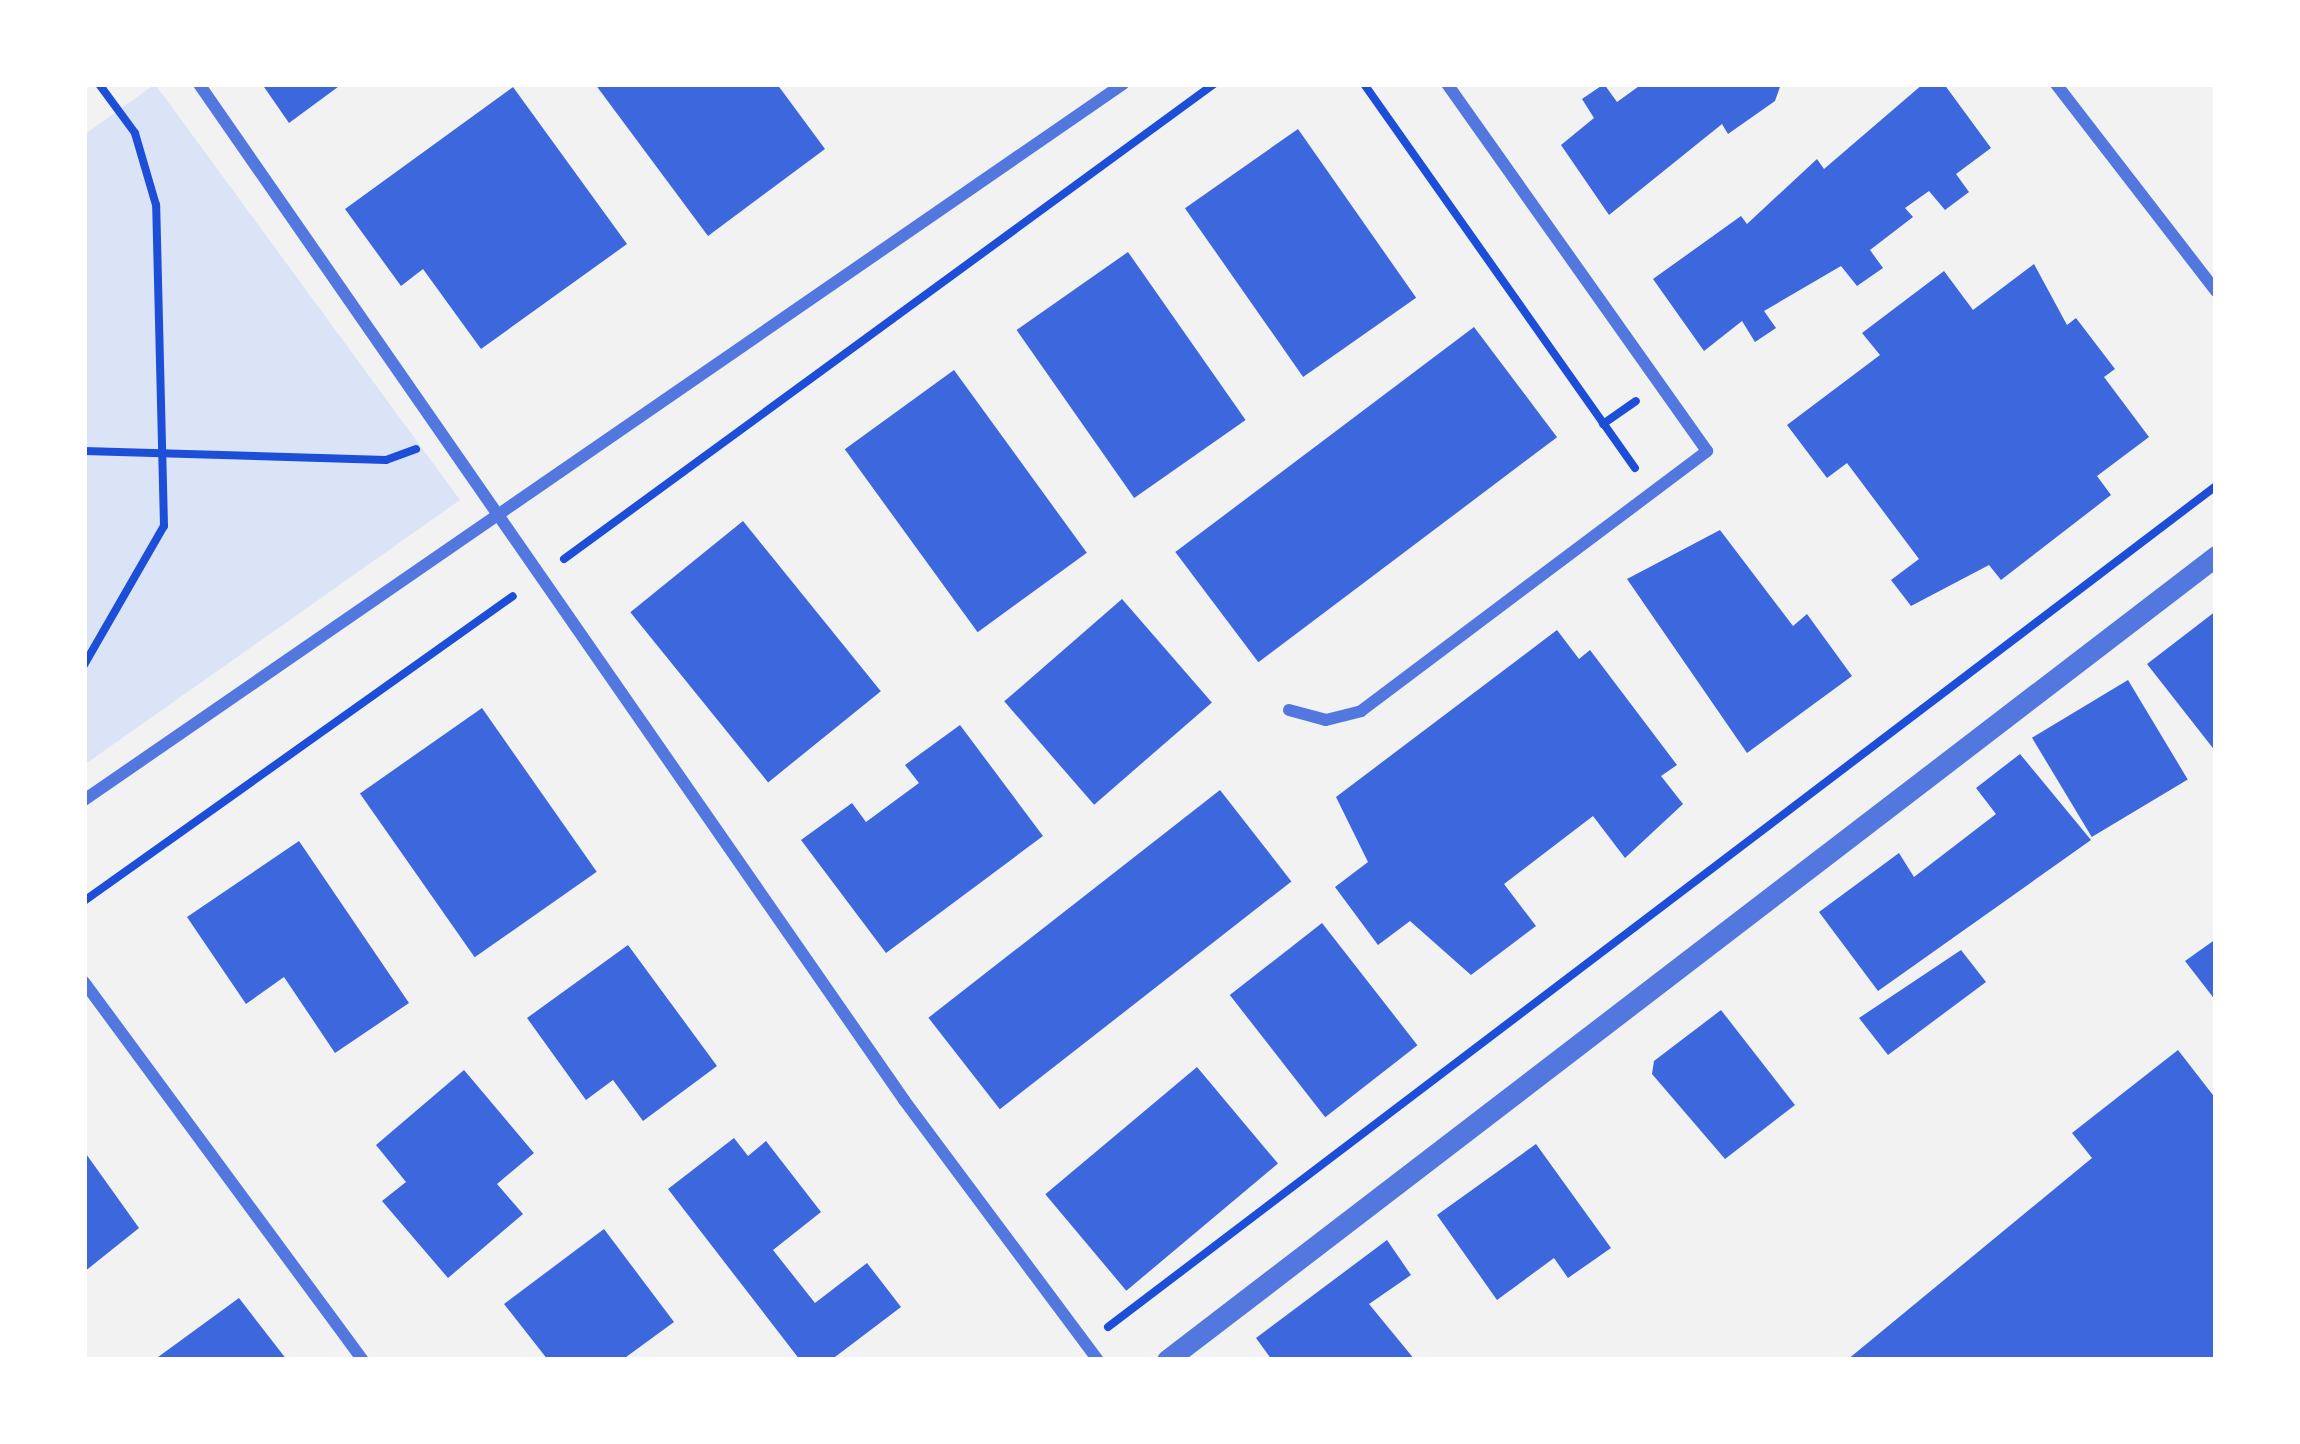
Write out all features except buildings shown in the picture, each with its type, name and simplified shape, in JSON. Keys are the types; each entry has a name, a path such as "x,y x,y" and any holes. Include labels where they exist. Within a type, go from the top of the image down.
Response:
{"street":[{"path":"199,84 1098,1360"},
{"path":"84,800 1123,84"},
{"path":"1289,710 1326,720 1361,711 1707,451 1447,84"},
{"path":"2056,84 2216,291"},
{"path":"1167,1360 2216,556"},
{"path":"84,982 363,1360"}],"path":[{"path":"84,665 164,526 156,205 135,133 99,84"},
{"path":"84,901 542,575 1214,84"},
{"path":"1364,84 1653,492"},
{"path":"84,451 163,449 386,460 448,439"},
{"path":"1110,1325 2216,487"}],"shaded area":[{"path":"155,84 460,500 84,765 84,135"}]}
